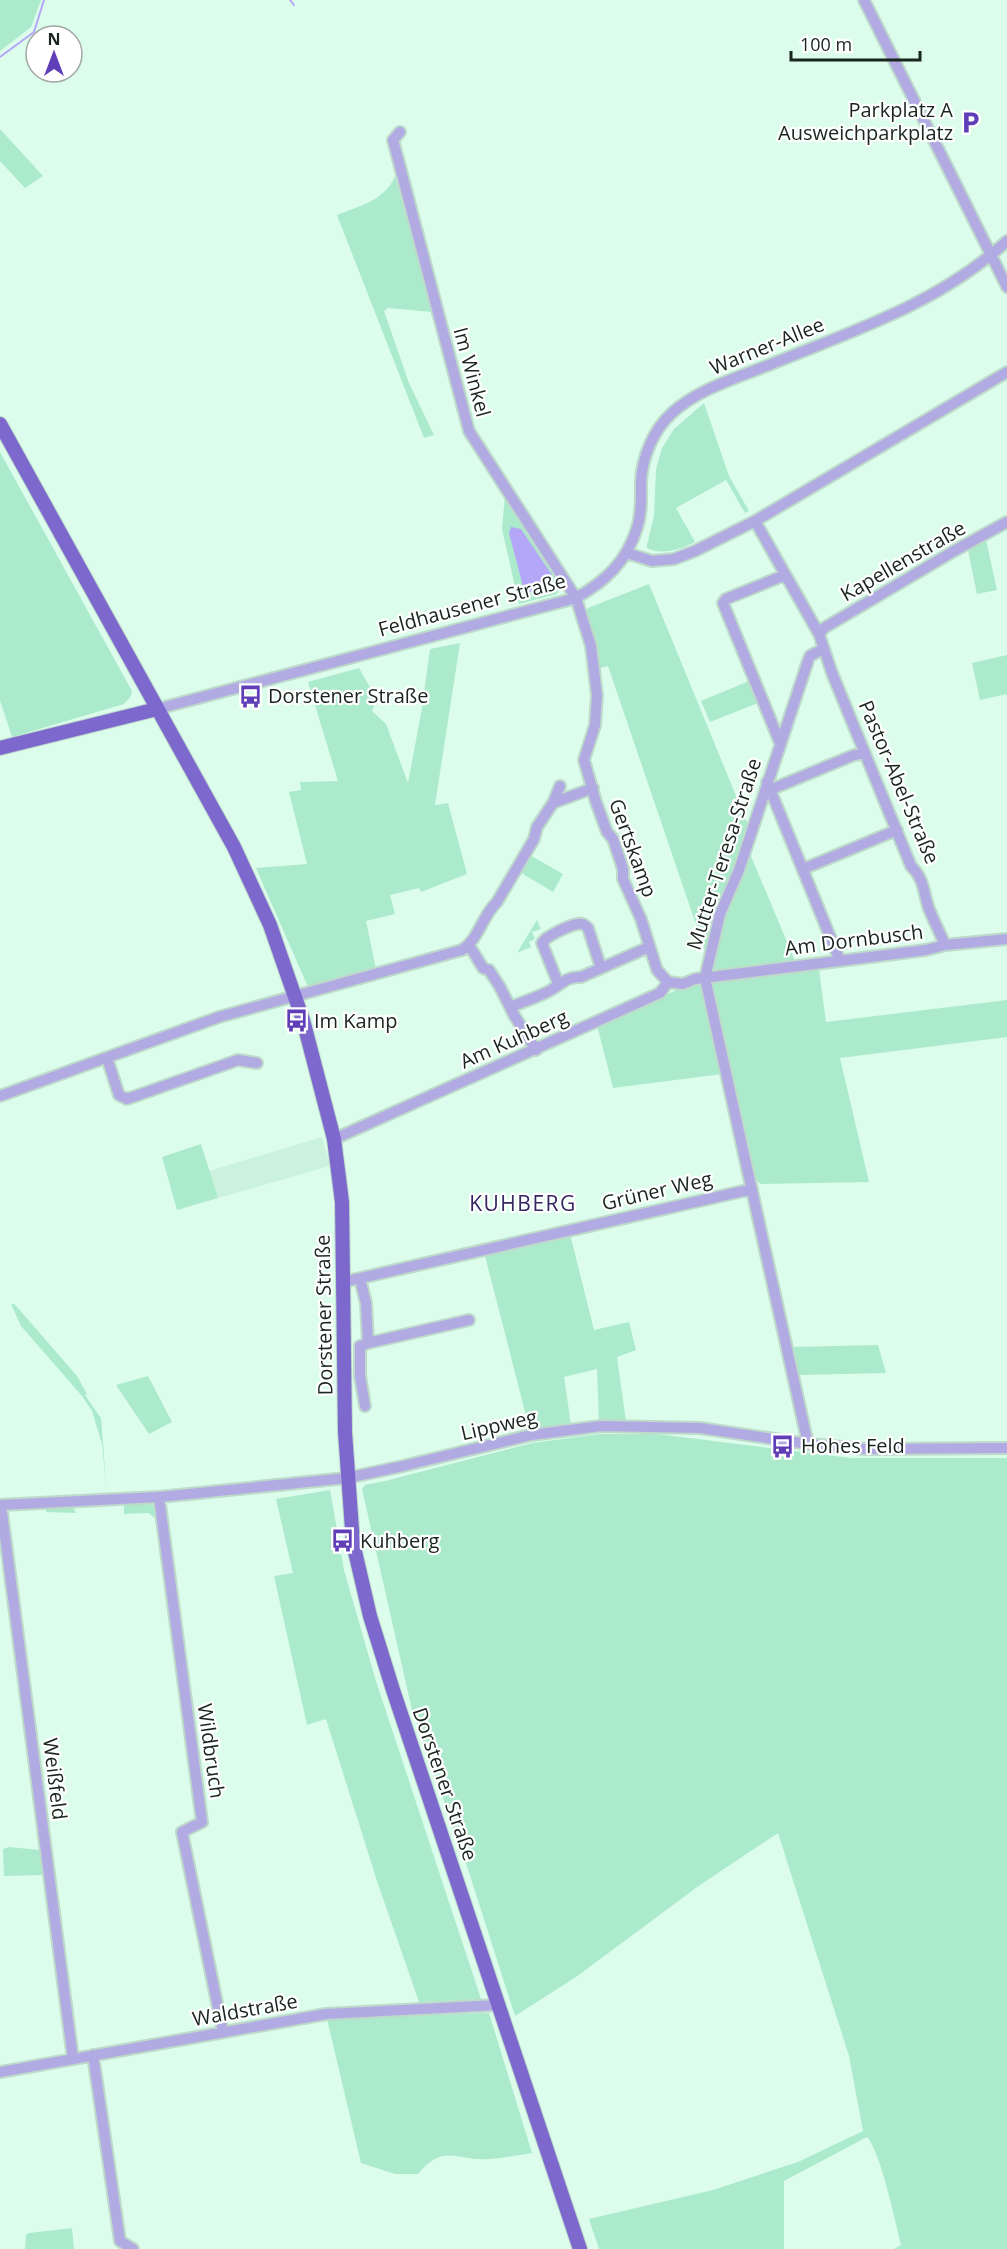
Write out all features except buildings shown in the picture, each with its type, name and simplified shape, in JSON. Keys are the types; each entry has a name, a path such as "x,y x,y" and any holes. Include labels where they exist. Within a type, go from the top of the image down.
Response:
{"main road":[{"name":"Dorstener Straße","path":"0,424 234,846 270,925 296,996 320,1078 334,1139 342,1202 347,1478 353,1543 370,1616 393,1690 580,2249"},
{"name":"Feldhausener Straße","path":"0,748 157,709"}],"street":[{"path":"864,0 1007,287"},
{"name":"Im Winkel","path":"400,132 393,140 469,431 576,598"},
{"name":"Warner-Allee","path":"627,553 638,526 642,473 646,455 652,441 671,414 702,393 894,314 932,296 991,255 1007,241"},
{"path":"627,553 652,561 674,559 695,551 755,521 1007,372"},
{"path":"755,521 819,634"},
{"name":"Kapellenstraße","path":"819,634 824,628 1007,522"},
{"name":"Feldhausener Straße","path":"157,709 576,598 606,579 627,553"},
{"name":"Mutter-Teresa-Straße","path":"780,743 723,603 726,599 784,575"},
{"name":"Gertskamp","path":"576,598 591,646 597,695 595,725 579,762 593,788 607,832 613,840 623,869 623,879 641,919 658,973 668,982"},
{"name":"Pastor-Abel-Straße","path":"819,634 823,649 911,866 919,874 927,895 928,907 945,945"},
{"name":"Mutter-Teresa-Straße","path":"705,978 720,914 739,870 769,785 780,743 808,661 810,656 823,649"},
{"path":"840,961 769,785 865,753"},
{"path":"0,1096 219,1017 462,950 469,945 489,909 497,902 534,839 537,827 553,803 560,786"},
{"path":"553,803 593,788"},
{"path":"803,869 897,830"},
{"path":"558,983 542,943 546,938 577,924 583,924 588,928 601,968"},
{"name":"Am Dornbusch","path":"705,978 926,950 945,945 1007,939"},
{"path":"469,945 483,968 489,970 536,1050"},
{"path":"511,1007 553,989 558,983 601,968 649,947"},
{"path":"668,982 682,984 705,978 808,1444"},
{"name":"Am Kuhberg","path":"334,1139 660,993 668,982"},
{"path":"107,1058 119,1095 127,1099 238,1060 257,1063"},
{"name":"Grüner Weg","path":"343,1282 752,1189"},
{"path":"360,1279 366,1303 368,1343"},
{"path":"366,1406 360,1376 360,1346 469,1320"},
{"name":"Lippweg","path":"0,1505 159,1497 347,1478 531,1435 601,1426 691,1428 808,1444 866,1449 1007,1448"},
{"name":"Wildbruch","path":"159,1497 202,1822 182,1832 223,2032"},
{"name":"Weißfeld","path":"0,1505 73,2059"},
{"name":"Waldstraße","path":"0,2072 326,2014 498,2005"},
{"path":"93,2055 120,2241 133,2249"}],"shaded area":[{"path":"0,0 41,0 32,24 24,24 24,32 0,51"},
{"path":"0,129 43,176 25,188 0,161"},
{"path":"395,176 432,312 388,308 384,311 409,383 434,435 424,438 337,215 378,197 391,184"},
{"path":"704,403 729,476 749,511 745,513 726,480 676,508 695,542 671,551 647,548 654,516 656,469 662,448 674,429"},
{"path":"0,452 132,691 124,704 12,737 0,700"},
{"path":"505,495 561,584 557,594 519,604 502,529"},
{"path":"511,527 521,529 552,575 549,585 531,592 524,590 509,533"},
{"path":"986,540 997,590 977,594 968,550"},
{"path":"649,584 748,825 705,951 608,666 598,669 586,613 588,608"},
{"path":"460,643 435,805 448,803 467,874 421,892 419,888 390,895 395,914 366,921 376,969 308,987 256,868 307,864 289,792 301,790 300,782 338,781 308,682 359,668 377,700 372,711 386,724 408,783 430,649"},
{"path":"1007,655 1007,694 980,700 972,663"},
{"path":"749,681 758,703 710,722 701,701"},
{"path":"748,849 795,961 715,970 709,964"},
{"path":"528,854 563,874 553,892 518,871"},
{"path":"537,920 541,929 532,932 535,939 529,942 531,947 517,953"},
{"path":"819,969 826,1022 1007,1000 1007,1037 840,1058 869,1182 761,1184 754,1179 710,985 714,982"},
{"path":"695,982 704,990 722,1074 613,1088 597,1025"},
{"path":"322,1137 330,1166 218,1198 209,1171"},
{"path":"201,1144 218,1198 177,1210 162,1157"},
{"path":"570,1234 594,1330 629,1322 636,1350 617,1357 626,1421 599,1423 597,1369 564,1377 571,1425 530,1431 484,1252"},
{"path":"11,1304 18,1308 77,1376 87,1394 85,1395 101,1418 107,1494 102,1444 92,1411 82,1396 21,1326"},
{"path":"878,1345 886,1373 798,1375 792,1347"},
{"path":"148,1376 172,1422 149,1434 116,1385"},
{"path":"600,1434 657,1434 851,1458 1007,1458 1007,2249 894,2249 901,2245 895,2220 877,2157 867,2137 784,2181 784,2249 599,2249 589,2219 713,2190 798,2162 863,2131 849,2056 778,1833 700,1885 576,1977 515,2016 465,1860 412,1710 362,1489 365,1485 532,1443"},
{"path":"330,1490 344,1570 375,1678 481,1999 419,2002 377,1881 326,1719 307,1725 274,1576 293,1573 276,1499"},
{"path":"136,1502 153,1505 156,1519 149,1513 124,1514 124,1504"},
{"path":"46,1507 73,1507 76,1513 46,1512"},
{"path":"9,1847 40,1850 43,1875 4,1876 3,1849"},
{"path":"489,2013 532,2153 490,2159 444,2156 427,2164 418,2174 395,2174 361,2163 327,2019"},
{"path":"72,2228 74,2249 25,2249 26,2235 29,2233"}],"waterway":[{"path":"0,57 34,32 44,0"},
{"path":"290,0 294,5"}],"place":[{"name":"Parkplatz A Ausweichparkplatz","path":"971,122"},
{"name":"Dorstener Straße","path":"250,696"},
{"name":"Im Kamp","path":"296,1021"},
{"name":"Hohes Feld","path":"783,1446"},
{"name":"Kuhberg","path":"342,1541"}],"district":[{"name":"KUHBERG","path":"523,1204"}]}
